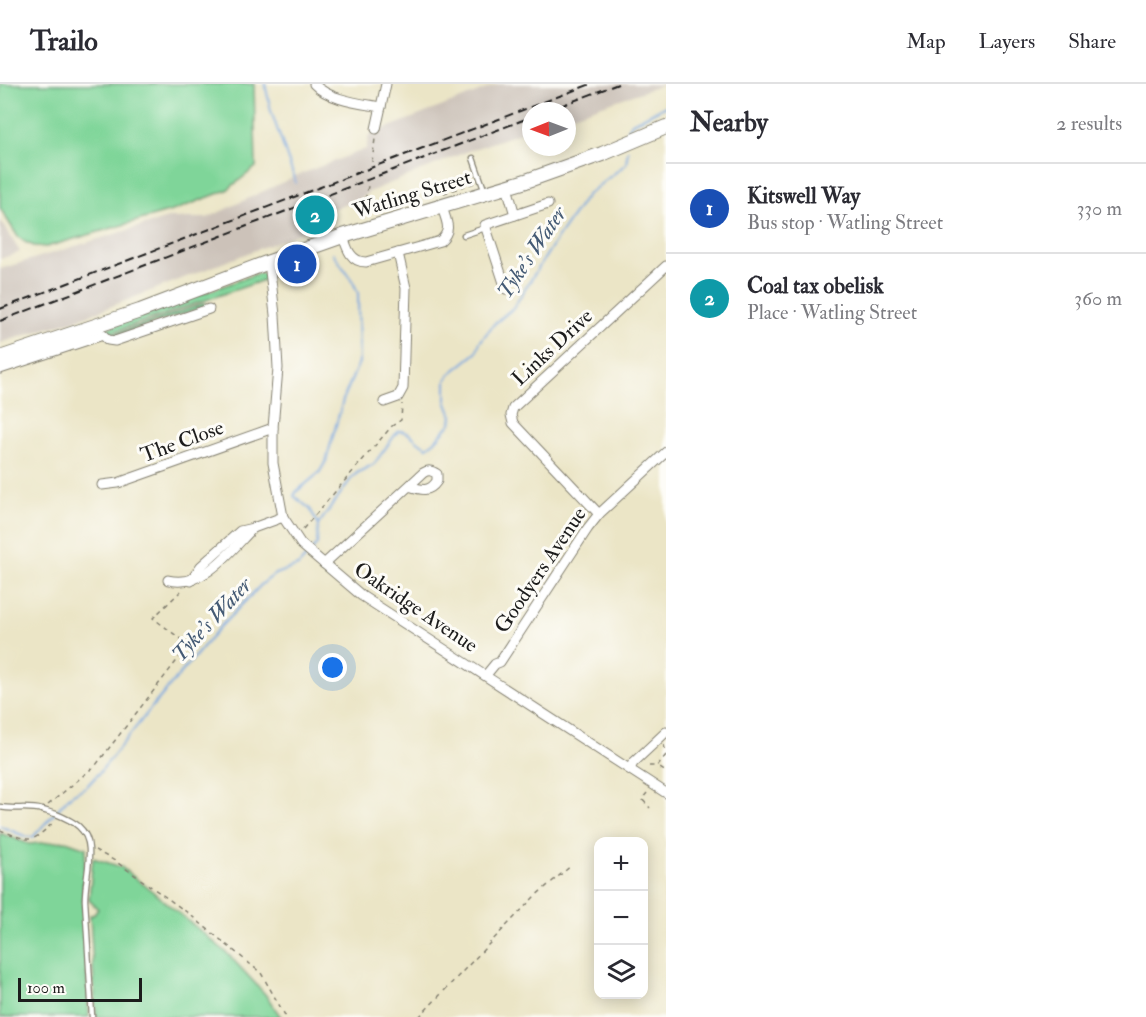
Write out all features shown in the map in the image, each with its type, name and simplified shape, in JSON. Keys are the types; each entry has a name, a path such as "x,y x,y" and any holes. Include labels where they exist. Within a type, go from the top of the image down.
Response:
{"main road":[{"name":"Watling Street","path":"0,358 102,330 269,262 344,236 366,223 442,207 483,187 507,188 666,127"}],"street":[{"path":"314,84 324,93 332,96 381,107"},
{"path":"376,129 386,84"},
{"path":"507,188 515,215"},
{"path":"506,289 484,225 548,204"},
{"path":"344,236 352,257 359,262 440,241 448,228 442,207"},
{"path":"384,402 398,398 402,391 406,288 398,253"},
{"name":"Oakridge Avenue","path":"269,262 278,368 273,428 273,463 283,517 295,537 362,596 666,793"},
{"name":"Links Drive","path":"599,514 513,423 511,415 513,408 666,266"},
{"path":"0,369 102,330 108,340 115,341 209,309"},
{"name":"The Close","path":"102,485 118,483 273,428"},
{"name":"Goodyers Avenue","path":"486,675 495,664 500,662 599,514 666,452"},
{"path":"324,564 410,486"},
{"path":"168,580 191,581 204,575 254,528 283,517"},
{"name":"Goodyers Avenue","path":"496,682 500,662"},
{"path":"630,770 633,763 666,732"}],"lane":[{"path":"473,158 483,187"},
{"path":"464,235 485,228"},
{"path":"0,807 47,811 70,820 88,838 85,900 92,1017"}],"path":[{"path":"372,162 376,129"},
{"path":"366,223 363,210 368,186"},
{"path":"444,193 483,187"},
{"path":"295,537 392,426 401,420 402,391"},
{"path":"47,811 47,806 96,765 182,654 182,640 153,618 191,581"},
{"path":"657,766 666,755"},
{"path":"648,766 657,766 666,772"},
{"path":"650,808 642,799 653,785"},
{"path":"0,830 27,840 35,839 57,815"},
{"path":"89,847 116,861 188,913 261,973 286,1017"},
{"path":"419,1017 535,897 572,865"}],"shaded area":[{"path":"499,84 665,84 576,114 576,102 522,102 522,132 468,151 369,192 360,200 312,215 317,226 81,318 0,343 0,269 168,218 207,218 298,175 366,149 369,135"},
{"path":"0,219 20,252 0,259"}],"green space":[{"path":"0,84 254,84 256,167 227,190 175,210 46,247 34,246 18,237 0,208"},
{"path":"259,273 264,274 267,279 107,334 108,328"},
{"path":"205,303 206,306 113,337 109,336"},
{"path":"0,833 29,844 66,841 86,848 83,907 89,1017 0,1017"},
{"path":"93,858 121,867 226,952 265,994 281,1017 96,1017 90,915 98,909 89,900"}],"waterway":[{"path":"265,84 271,111 296,183"},
{"name":"Tyke's Water","path":"628,138 628,129 632,123 666,106"},
{"name":"Tyke's Water","path":"312,550 317,544 318,525 351,479 374,464 398,431 410,434 427,447 451,423 452,416 446,401 446,380 451,373 476,353 480,342 494,324 513,308 587,195 626,164 628,150"},
{"path":"318,524 310,509 294,496 319,473 326,461 343,400 359,362 358,293 333,253"},
{"name":"Tyke's Water","path":"0,826 27,837 33,837 70,796 87,786 100,772 220,627 262,584 275,574 298,566 309,554"}],"railway":[{"path":"0,309 591,84"},
{"path":"571,102 618,84"},
{"path":"0,321 522,120"}],"place":[{"name":"Coal tax obelisk","path":"315,215"},
{"name":"Kitswell Way","path":"297,264"}]}
